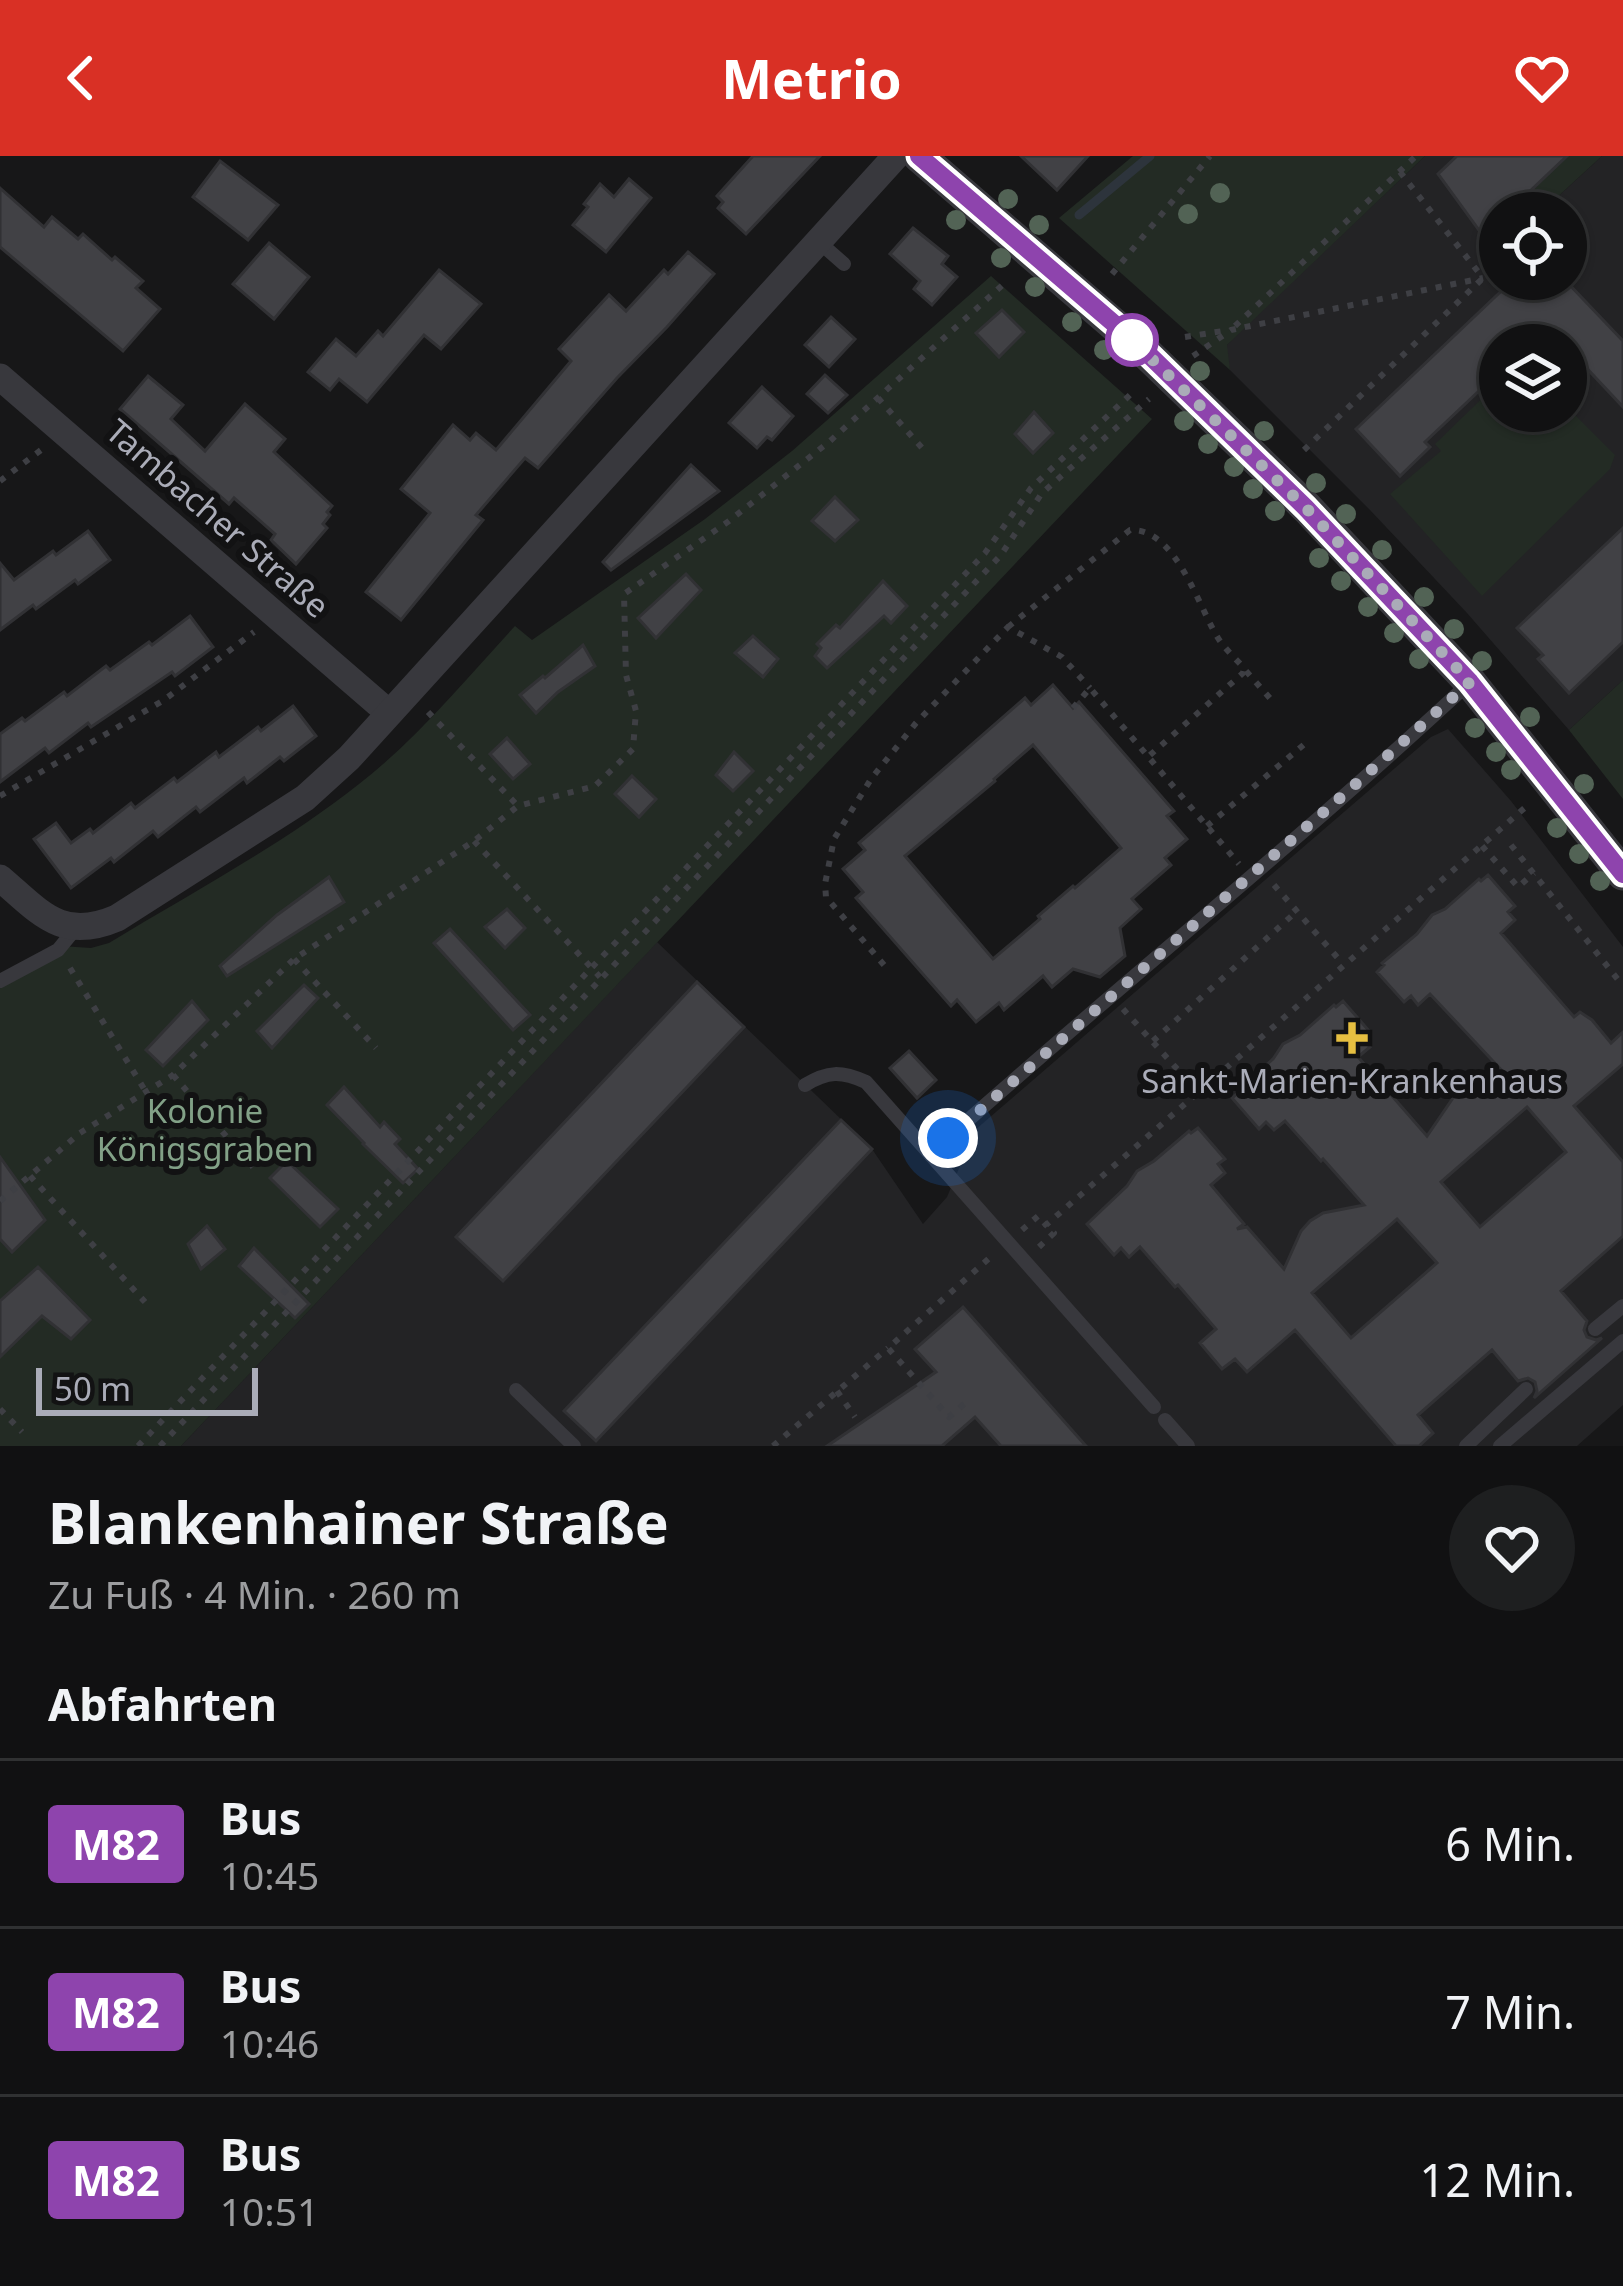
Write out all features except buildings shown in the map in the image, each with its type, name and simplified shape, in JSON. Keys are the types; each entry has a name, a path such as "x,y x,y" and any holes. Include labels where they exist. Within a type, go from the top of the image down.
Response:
{"street":[{"path":"0,878 67,939 116,918 304,798 349,758 896,156"},
{"path":"919,156 1140,346 1306,508 1470,682 1623,874"},
{"name":"Tambacher Straße","path":"0,377 389,713"}],"lane":[{"path":"818,242 844,264"},
{"path":"930,1154 1470,682"},
{"path":"0,981 67,939"},
{"path":"806,1085 823,1075 853,1076 866,1082 1154,1407"},
{"path":"1594,1329 1623,1306"},
{"path":"1500,1446 1574,1372 1623,1341"},
{"path":"1466,1446 1526,1389"},
{"path":"516,1390 574,1446"},
{"path":"1165,1420 1188,1446"}],"path":[{"path":"1112,274 1210,156"},
{"path":"1199,350 1231,330 1416,156"},
{"path":"1400,171 1479,273"},
{"path":"1185,337 1479,279"},
{"path":"0,1201 80,1133 173,1075 294,958 474,841 518,806 595,786 633,749 636,711 626,675 624,594 729,521 830,441 1006,281"},
{"path":"1304,450 1479,282"},
{"path":"138,1446 985,553 1031,488 1132,393"},
{"path":"878,398 923,448"},
{"path":"160,1446 1001,555 1042,493 1142,406"},
{"path":"0,481 49,444"},
{"path":"884,965 826,897 834,839 871,779 916,723 1008,627 1130,530 1145,530 1158,538 1194,588 1215,633 1275,704"},
{"path":"0,796 164,700 262,626"},
{"path":"1008,627 1061,657 1207,826 1297,911 1343,964"},
{"path":"1148,756 1244,673 1244,668"},
{"path":"1073,708 1090,688"},
{"path":"428,712 518,806"},
{"path":"1207,826 1307,742"},
{"path":"1046,1225 1552,782"},
{"path":"474,841 600,977"},
{"path":"1511,845 1623,986"},
{"path":"1482,846 1518,886 1534,873"},
{"path":"1153,1041 1297,911"},
{"path":"67,939 146,1091"},
{"path":"294,958 376,1048"},
{"path":"1112,996 1197,1091"},
{"path":"173,1075 253,1167"},
{"path":"29,1176 145,1302"},
{"path":"773,1446 1038,1216 1054,1234 1024,1259"},
{"path":"887,1348 949,1417 964,1404"},
{"path":"837,1391 855,1417"},
{"path":"0,1409 22,1432"}],"shaded area":[{"path":"1425,156 1567,156 1529,192 1479,192 1479,300 1587,300 1587,192 1563,192 1602,156 1623,156 1623,680 1569,730 1467,613 1230,370 1227,345"},
{"path":"1448,729 1511,801 1623,947 1623,1405 1577,1446 181,1446 657,942 872,1149 923,1224 947,1197 975,1130 1431,737"}],"green space":[{"path":"1133,156 1425,156 1227,345 1230,370 1059,218"},
{"path":"1567,156 1602,156 1563,192 1529,192"},
{"name":"Kolonie Königsgraben","path":"991,276 1152,419 181,1446 0,1446 0,974 61,946 91,948 109,943 330,806 401,748 515,626 532,640 705,519 792,451"},
{"path":"1479,401 1479,432 1587,432 1587,427 1615,455 1610,469 1482,596 1390,494 1441,451 1435,444"},
{"path":"1623,680 1623,799 1569,730"}],"waterway":[{"path":"1079,215 1150,156"}],"bus line":[{"name":"M82","path":"919,156 1140,346 1306,508 1470,682 1623,874"}],"place":[{"name":"Sankt-Marien-Krankenhaus","path":"1352,1038"}],"route":[{"path":"948,1138 1470,682 1306,508 1132,340"}]}
